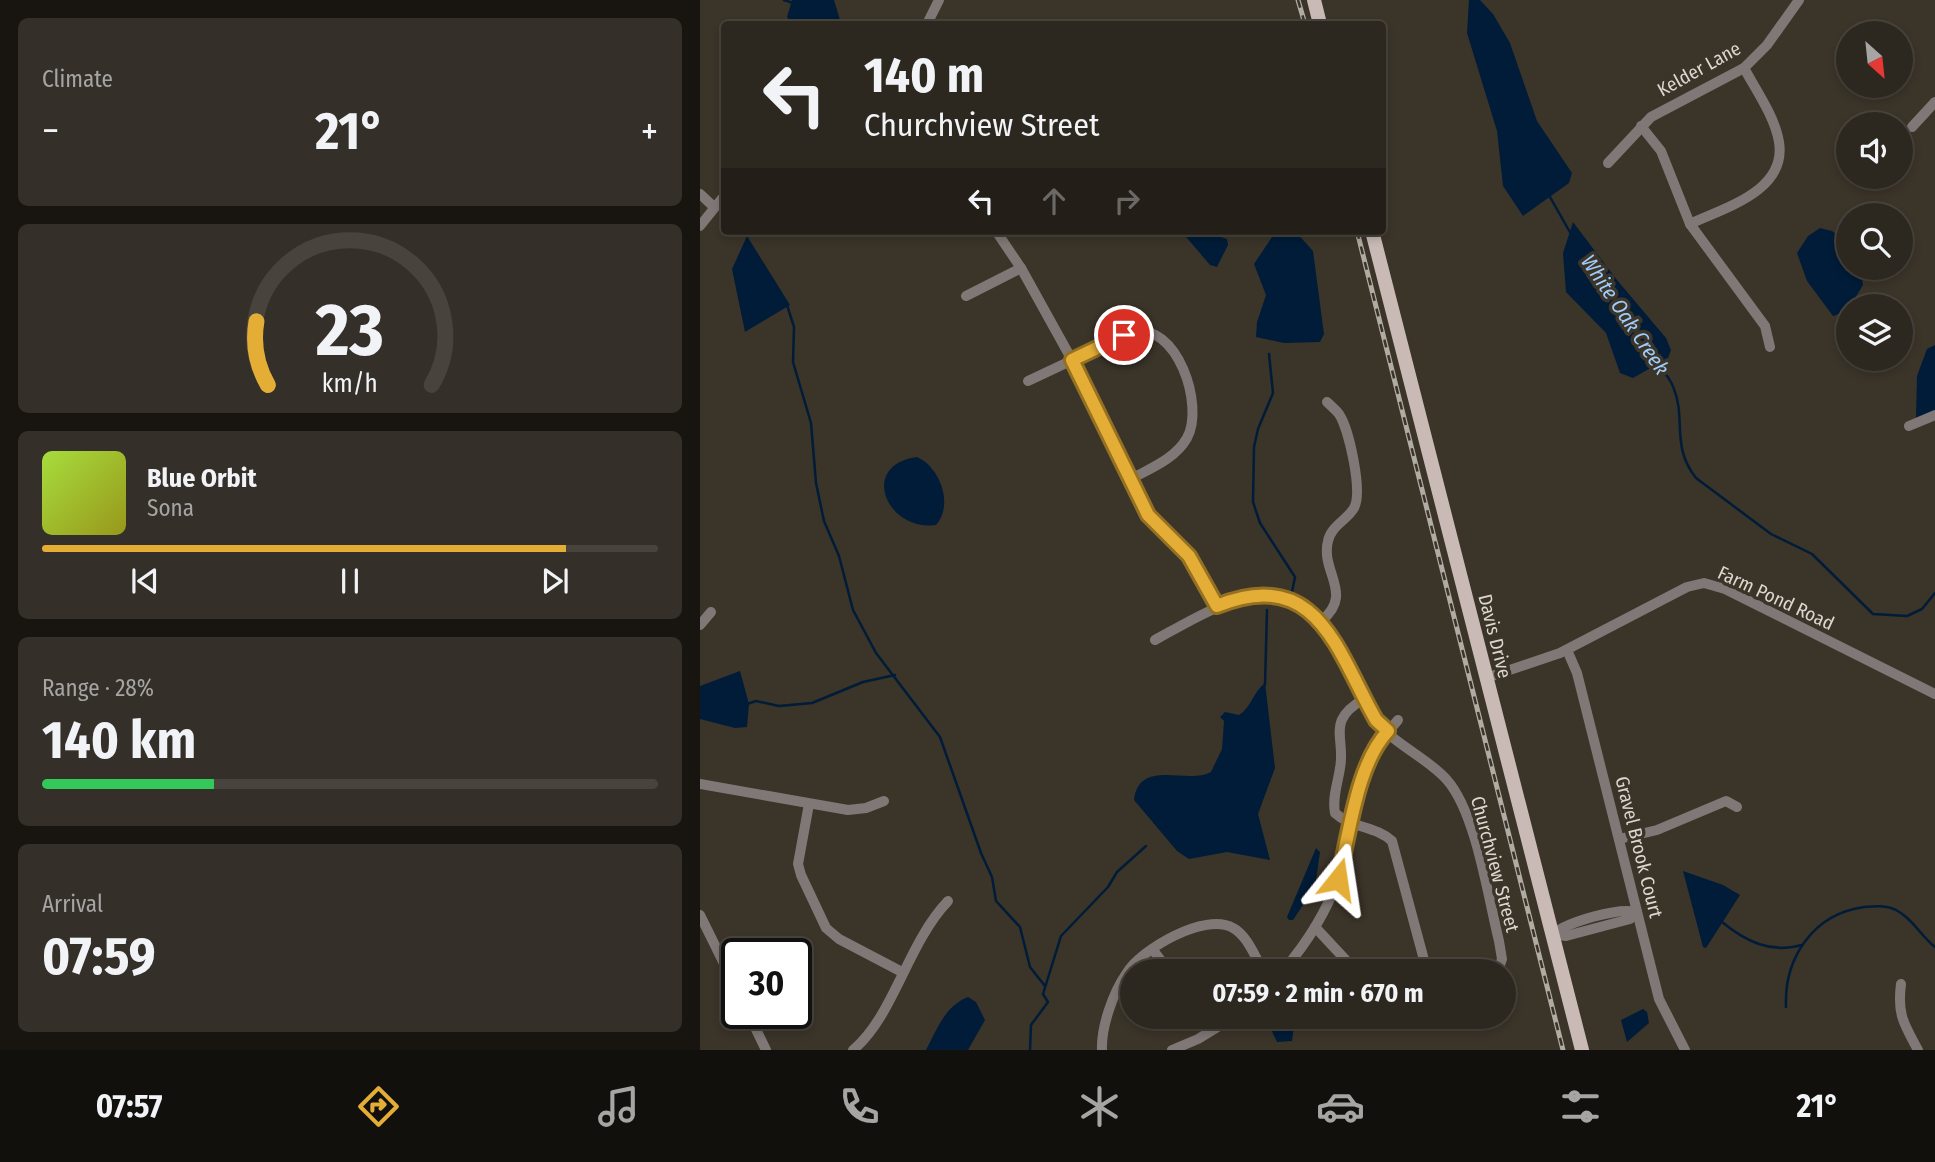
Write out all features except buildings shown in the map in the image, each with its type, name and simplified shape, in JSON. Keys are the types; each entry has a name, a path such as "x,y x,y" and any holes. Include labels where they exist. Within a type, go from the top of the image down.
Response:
{"main road":[{"path":"1314,0 1319,21"},
{"name":"Davis Drive","path":"1373,235 1583,1050"}],"street":[{"path":"928,21 939,0"},
{"name":"Kelder Lane","path":"1608,163 1641,126 1658,112 1744,68 1767,45 1799,0"},
{"path":"1690,224 1754,193 1767,182 1777,164 1779,142 1776,129 1744,68"},
{"path":"1913,126 1935,102"},
{"path":"1641,126 1661,151 1690,224 1765,326 1770,347"},
{"path":"700,194 714,207"},
{"path":"700,226 721,199"},
{"path":"999,235 1021,268 1072,360 1148,515 1189,556 1217,606"},
{"path":"966,296 1021,268"},
{"path":"1028,381 1140,330 1162,337 1179,363 1193,401 1191,430 1172,455 1130,479"},
{"path":"1321,621 1331,613 1336,600 1328,540 1335,528 1354,508 1358,494 1342,421 1327,402"},
{"path":"1909,426 1935,415"},
{"name":"Farm Pond Road","path":"1486,678 1567,650 1670,594 1699,583 1712,584 1935,694"},
{"name":"Churchview Street","path":"1155,640 1237,598 1274,596 1297,604 1321,621 1334,640 1376,720 1444,777 1463,802 1502,959"},
{"path":"700,625 711,612"},
{"name":"Gravel Brook Court","path":"1567,650 1577,673 1661,1007 1685,1050"},
{"path":"1364,699 1346,714 1338,732 1341,765 1333,804 1335,813 1353,824 1385,834 1398,851 1424,959"},
{"path":"1293,959 1315,927 1338,879 1364,772 1373,750 1398,720"},
{"path":"700,784 857,810 884,801"},
{"path":"1619,839 1657,830 1726,801 1737,807"},
{"path":"808,804 798,864 826,928 839,939 902,971"},
{"path":"853,1050 873,1030 927,926 948,901"},
{"path":"1553,934 1563,926 1577,922 1628,910 1637,912"},
{"path":"700,915 721,958"},
{"path":"1102,1050 1108,1018 1126,972 1167,938 1191,928 1221,924 1232,927 1242,935 1257,959"},
{"path":"1315,927 1345,959"},
{"path":"1153,950 1160,959"},
{"path":"1901,984 1898,1007 1900,1017 1918,1050"},
{"path":"756,1029 766,1050"},
{"path":"1172,1050 1214,1029"}],"water":[{"path":"792,0 834,0 840,20 790,21 787,17"},
{"path":"1469,0 1480,0 1493,14 1510,43 1537,121 1572,173 1569,183 1523,216 1503,186 1497,131 1467,33"},
{"path":"1573,222 1666,338 1671,350 1668,358 1633,378 1620,373 1606,333 1566,292 1563,253"},
{"path":"1820,228 1836,234 1836,280 1862,280 1863,285 1857,294 1836,294 1836,315 1833,316 1807,281 1797,253 1808,236"},
{"path":"1184,235 1214,235 1227,239 1228,245 1217,267 1210,265"},
{"path":"1273,235 1299,235 1313,251 1324,334 1320,342 1284,343 1256,337 1257,322 1266,295 1254,264"},
{"path":"747,236 790,305 745,332 732,269"},
{"path":"1935,345 1935,410 1916,418 1917,376 1927,349"},
{"path":"917,457 932,469 942,487 944,507 936,525 919,524 904,518 893,509 886,497 884,484 888,472 899,463"},
{"path":"740,671 749,704 747,727 735,728 700,719 700,686"},
{"path":"1265,683 1275,768 1258,814 1270,860 1227,852 1189,859 1177,851 1134,800 1138,787 1154,776 1190,776 1211,772 1222,749 1224,721 1220,717 1225,712 1239,715 1243,712"},
{"path":"1316,848 1320,852 1315,887 1293,920 1289,920 1287,917"},
{"path":"1683,871 1723,885 1740,895 1706,948 1703,947"},
{"path":"968,997 976,1002 985,1020 968,1050 926,1050 948,1012"},
{"path":"1643,1009 1647,1012 1649,1023 1627,1042 1621,1020"},
{"path":"1271,1029 1294,1029 1292,1041 1277,1042"}],"waterway":[{"path":"784,0 793,3"},
{"name":"White Oak Creek","path":"1550,197 1571,234"},
{"path":"787,305 794,327 793,362 811,423 816,483 824,521 839,556 853,610 876,653 940,737 992,877 996,901 1020,927 1030,967 1045,986"},
{"path":"1269,354 1273,393 1258,429 1254,447 1253,502 1260,523 1295,577 1292,592"},
{"name":"White Oak Creek","path":"1656,362 1674,389 1679,411 1681,444 1688,467 1696,478 1771,534 1812,554 1873,614 1907,616 1922,609 1935,593"},
{"path":"1265,685 1267,610"},
{"path":"747,704 756,701 779,706 812,703 863,682 895,675"},
{"path":"1030,1050 1031,1025 1048,1002 1043,994 1061,936 1108,887 1117,872 1146,846"},
{"path":"1786,1007 1790,972 1805,941 1816,929 1846,911 1872,906 1892,908 1902,913 1935,947"},
{"path":"1722,922 1749,940 1769,947 1802,945"}],"railway":[{"path":"1298,0 1304,21"},
{"path":"1358,235 1563,1050"}],"route":[{"path":"1124,335 1072,360 1148,515 1158,528 1189,556 1217,606 1237,598 1274,596 1297,604 1321,621 1334,640 1376,720 1388,731 1373,750 1364,772 1338,879"}]}
